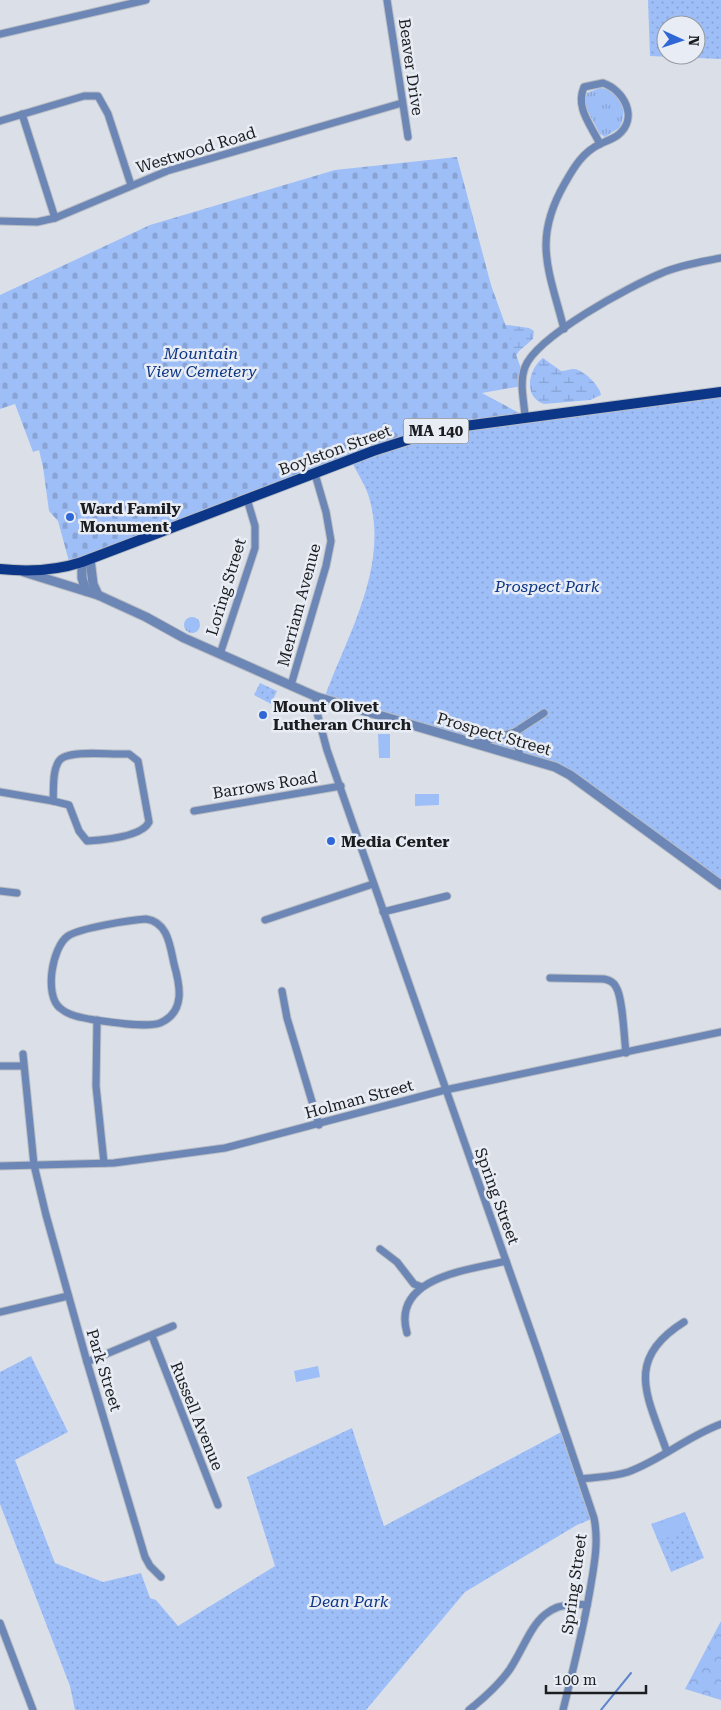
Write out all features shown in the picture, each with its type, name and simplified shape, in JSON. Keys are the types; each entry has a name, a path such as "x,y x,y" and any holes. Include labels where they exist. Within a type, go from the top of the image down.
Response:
{"main road":[{"name":"Boylston Street","path":"0,569 22,572 58,568 86,561 373,451 442,429 525,416 721,392"}],"street":[{"path":"0,34 146,0"},
{"name":"Beaver Drive","path":"388,0 408,138"},
{"path":"564,329 546,262 545,234 552,207 575,166 592,147 600,144 619,134 628,117 627,106 622,95 613,86 603,83 584,87 580,96 583,112 600,144"},
{"path":"0,121 83,96 98,96 108,114 130,185"},
{"name":"Westwood Road","path":"0,221 37,222 55,218 130,185 202,160 402,103"},
{"path":"22,114 55,218"},
{"path":"525,416 522,386 525,366 543,344 583,316 662,273 721,258"},
{"name":"Merriam Avenue","path":"291,685 330,550 329,524 315,474"},
{"name":"Loring Street","path":"220,654 255,548 255,526 247,499"},
{"path":"86,561 82,578 86,591"},
{"path":"86,561 98,595"},
{"name":"Prospect Street","path":"22,572 98,595 220,654 316,697 555,767 721,885"},
{"name":"Spring Street","path":"316,697 315,705 322,733 582,1480 596,1528 595,1557 587,1605 563,1710"},
{"path":"475,744 515,732 544,713"},
{"path":"515,732 520,756"},
{"path":"0,792 69,805 79,831 88,841 140,832 149,822 138,760 129,754 69,754 62,758 56,768 52,801"},
{"name":"Barrows Road","path":"194,811 341,786"},
{"path":"265,920 301,906 373,884"},
{"path":"0,891 17,893"},
{"path":"383,912 447,896"},
{"path":"146,919 156,922 167,935 179,982 180,998 176,1009 166,1020 152,1024 97,1020 67,1013 54,1002 51,993 57,948 70,934 130,920 146,919"},
{"path":"550,978 604,979 611,981 616,986 619,996 626,1053"},
{"path":"282,991 287,1018 319,1125"},
{"path":"97,1020 96,1086 104,1163"},
{"name":"Holman Street","path":"0,1166 104,1163 225,1148 319,1125 445,1090 721,1032"},
{"name":"Park Street","path":"23,1054 22,1066 34,1165 68,1296 145,1557 150,1566 161,1577"},
{"path":"0,1066 22,1066"},
{"path":"380,1249 397,1262 414,1284 422,1288"},
{"path":"407,1333 404,1320 406,1306 422,1288 438,1278 506,1261"},
{"path":"0,1312 68,1296"},
{"path":"667,1452 646,1389 646,1371 651,1352 660,1339 684,1322"},
{"path":"87,1362 173,1326"},
{"name":"Russell Avenue","path":"152,1336 218,1505"},
{"path":"582,1480 627,1472 667,1452 687,1439 721,1424"},
{"path":"469,1710 488,1695 504,1678 529,1632 539,1619 562,1606 587,1605"},
{"path":"0,1623 33,1710"}],"green space":[{"path":"648,0 721,0 721,59 706,58 706,15 656,15 656,56 650,56"},
{"path":"600,88 613,92 618,97 623,108 622,121 619,128 605,137 600,134 584,104 587,93"},
{"name":"Mountain View Cemetery","path":"457,157 491,285 523,374 522,386 482,393 525,416 442,429 70,565 58,521 49,511 39,450 33,452 15,404 0,409 0,295 150,225 335,170"},
{"path":"500,324 529,328 534,331 533,339 519,351 514,359"},
{"path":"543,358 561,371 574,369 587,375 595,383 601,395 590,400 544,404 537,400 530,389 530,382 534,369"},
{"name":"Prospect Park","path":"721,392 721,885 570,775 324,699 363,599 374,547 374,521 368,494 351,460 417,437"},
{"path":"189,617 195,617 200,622 198,631 189,633 184,628 184,622"},
{"path":"260,683 277,691 271,704 254,695"},
{"path":"378,734 390,734 390,758 379,758"},
{"path":"415,794 439,794 439,805 415,806"},
{"name":"Dean Park","path":"31,1356 68,1432 15,1460 55,1563 103,1582 141,1573 150,1598 156,1600 178,1626 275,1566 247,1477 352,1428 384,1526 565,1430 594,1518 577,1525 465,1592 366,1710 75,1710 70,1686 0,1504 0,1372"},
{"path":"318,1366 320,1377 296,1382 294,1371"},
{"path":"685,1512 704,1558 671,1572 651,1524"},
{"path":"682,1515 688,1529 659,1541 653,1526"},
{"path":"721,1621 721,1700 685,1689"}],"waterway":[{"path":"601,1710 631,1673"}],"place":[{"name":"Ward Family Monument","path":"70,517"},
{"name":"Mount Olivet Lutheran Church","path":"263,715"},
{"name":"Media Center","path":"331,841"}]}
